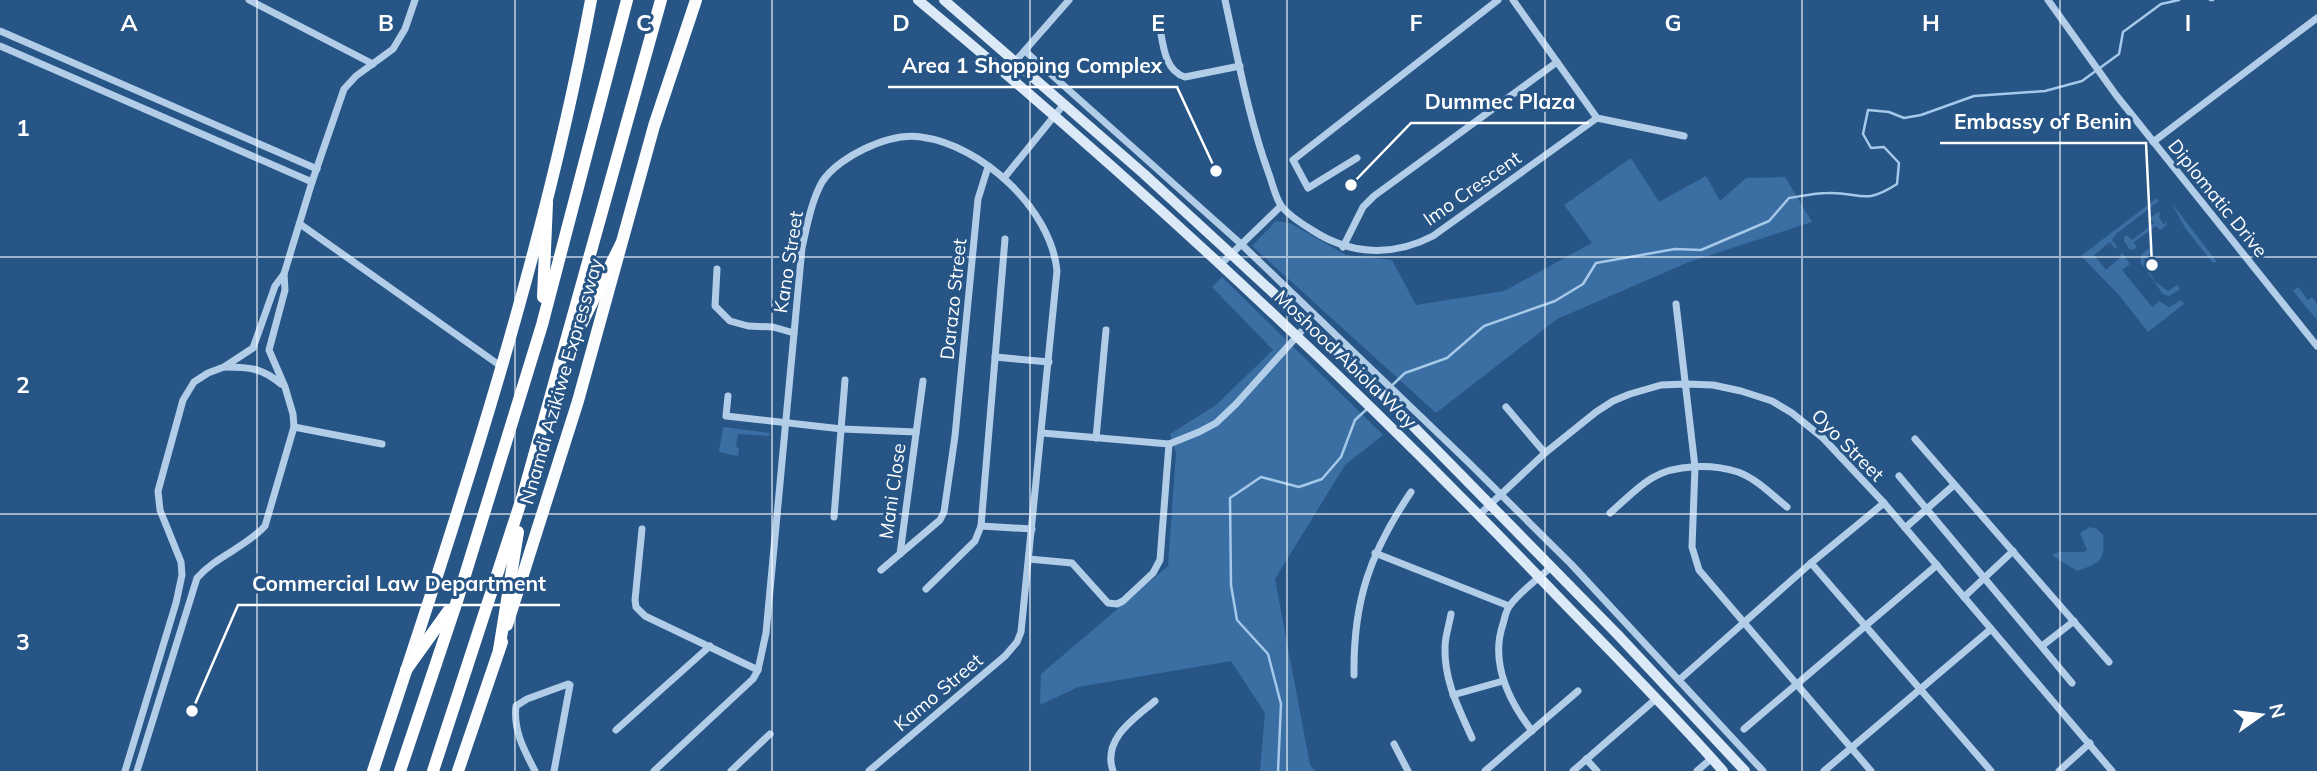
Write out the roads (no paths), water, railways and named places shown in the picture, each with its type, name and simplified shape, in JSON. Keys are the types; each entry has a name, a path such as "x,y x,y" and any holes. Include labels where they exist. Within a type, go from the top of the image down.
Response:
{"highway":[{"path":"373,771 439,574 502,367 547,203 575,86 591,0"},
{"name":"Nnamdi Azikiwe Expressway","path":"400,771 458,598 542,325 627,0"},
{"name":"Nnamdi Azikiwe Expressway","path":"433,771 523,495 661,0"},
{"name":"Nnamdi Azikiwe Expressway","path":"458,771 578,401 657,114 696,0"},
{"path":"542,325 547,203"},
{"path":"559,370 621,244"},
{"path":"499,650 523,495"},
{"path":"407,670 458,598"}],"main road":[{"name":"Moshood Abiola Way","path":"918,0 1054,116 1297,335 1480,514 1657,698 1723,771"},
{"name":"Moshood Abiola Way","path":"944,0 1231,253 1367,379 1665,684 1745,771"}],"street":[{"path":"249,0 373,64"},
{"path":"125,771 182,575 181,562 160,510 158,491 184,400 194,382 253,348 275,286 284,274 344,89 356,76 393,49 400,40 415,0"},
{"path":"1005,73 1069,0"},
{"path":"1221,264 1281,206 1264,160 1225,0"},
{"path":"1357,158 1308,188 1293,160 1498,0"},
{"path":"1513,0 1597,118 1684,136"},
{"name":"Diplomatic Drive","path":"2048,0 2116,95 2317,346"},
{"path":"1158,18 1169,65 1178,75 1185,77 1240,66"},
{"path":"2153,142 2317,18"},
{"path":"0,31 317,169"},
{"path":"0,46 312,182"},
{"path":"1025,51 1241,244 1501,495 1571,564 1763,771"},
{"path":"49,67 54,55"},
{"path":"1343,247 1363,207 1374,196 1557,62"},
{"path":"1004,178 1064,104"},
{"name":"Imo Crescent","path":"1281,206 1302,224 1343,247 1384,251 1417,244 1433,236 1597,118"},
{"name":"Kano Street","path":"654,771 746,687 758,670 766,633 802,248 812,205 823,180 836,167 876,143 897,137 919,136 954,147 1004,178 1037,214 1056,257 1049,362 1021,632"},
{"name":"Darazo Street","path":"881,570 940,520 944,512 955,436 978,199 988,167"},
{"path":"300,223 502,367"},
{"path":"926,589 975,541 981,526 1005,239"},
{"path":"717,269 715,306 730,321 748,326 773,327 793,333"},
{"path":"137,771 197,578 208,565 255,537 265,526 294,427 285,387 269,350 285,290 284,274"},
{"path":"1676,304 1695,467 1693,557 1699,570 1871,771"},
{"path":"1042,433 1169,444 1199,432 1216,422 1263,377 1308,324"},
{"path":"1096,438 1106,330"},
{"path":"995,357 1049,362"},
{"path":"224,367 248,367 268,373 285,387"},
{"path":"834,517 845,380"},
{"name":"Mani Close","path":"900,554 923,381"},
{"name":"Oyo Street","path":"1480,514 1545,453 1613,401 1661,385 1686,384 1713,385 1772,401 1823,438 1884,503 2112,771"},
{"path":"728,396 726,416 842,429 916,432"},
{"path":"1506,407 1545,453"},
{"path":"294,427 382,444"},
{"path":"1915,439 2109,662"},
{"path":"1029,559 1072,563 1108,603 1117,604 1123,601 1153,573 1160,560 1169,444"},
{"path":"1611,513 1653,477 1664,472 1695,467 1739,473 1757,483 1787,507"},
{"path":"1899,476 2072,683"},
{"path":"1905,528 1954,485"},
{"path":"1354,675 1354,639 1366,578 1390,523 1411,492"},
{"path":"1679,680 1811,563 1884,503"},
{"path":"981,526 1032,528"},
{"path":"642,529 636,607 645,616 758,670"},
{"path":"1964,597 2013,551"},
{"path":"1375,553 1508,606"},
{"path":"1811,563 1991,771"},
{"path":"1744,729 1937,565"},
{"path":"1532,731 1521,717 1503,681 1499,651 1500,632 1508,606 1551,567"},
{"path":"1451,614 1445,646 1447,672 1453,695 1472,738"},
{"path":"2042,646 2074,621"},
{"path":"1824,771 1991,629"},
{"name":"Kamo Street","path":"869,771 1005,656 1017,642 1021,632"},
{"path":"615,730 710,646"},
{"path":"1453,695 1503,681"},
{"path":"535,771 514,720 516,706 565,684 570,685 554,771"},
{"path":"1485,771 1578,691"},
{"path":"1573,771 1657,698"},
{"path":"1113,771 1111,755 1114,742 1124,728 1155,701"},
{"path":"730,771 770,734"},
{"path":"2059,771 2090,743"},
{"path":"1394,744 1408,771"},
{"path":"1697,771 1712,758"},
{"path":"1586,759 1597,771"}],"waterway":[{"path":"1384,393 1405,373 1447,358 1484,326 1555,301 1583,284 1596,263 1675,249 1701,250 1769,221 1789,198 1828,193 1869,196 1886,191 1897,184 1899,163 1884,147 1871,148 1863,134 1868,110 1889,112 1904,118 1921,115 1974,96 2045,91 2082,81 2119,54 2123,32 2161,4 2179,0"},
{"path":"1278,771 1281,704 1268,654 1237,620 1231,585 1230,498 1261,477 1299,487 1322,479 1341,457 1355,420 1367,409"}],"place":[{"name":"Area 1 Shopping Complex","path":"1216,171"},
{"name":"Dummec Plaza","path":"1351,185"},
{"name":"Embassy of Benin","path":"2152,265"},
{"name":"Commercial Law Department","path":"192,711"}]}
